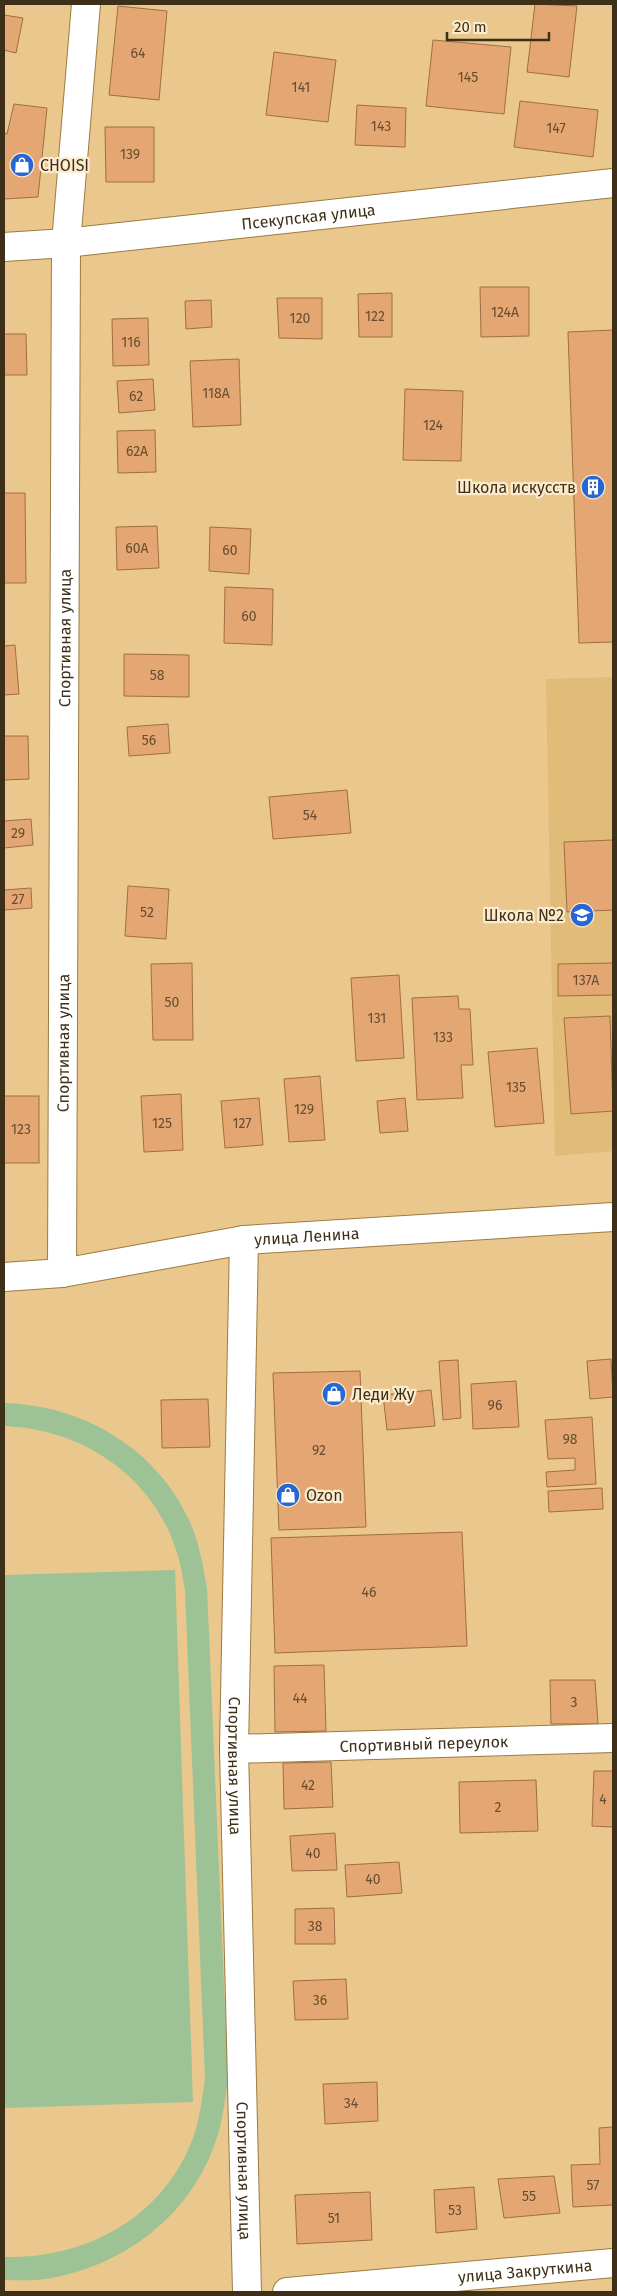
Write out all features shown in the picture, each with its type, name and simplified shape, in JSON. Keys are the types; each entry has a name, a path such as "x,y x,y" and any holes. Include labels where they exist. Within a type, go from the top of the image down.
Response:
{"street":[{"name":"Спортивная улица","path":"62,1273 66,243 86,4"},
{"name":"Псекупская улица","path":"4,247 66,243 613,183"},
{"name":"улица Ленина","path":"4,1277 62,1273 244,1240 613,1217"},
{"name":"Спортивная улица","path":"244,1240 234,1749 247,2292"},
{"name":"Спортивный переулок","path":"234,1749 613,1738"},
{"name":"улица Закруткина","path":"287,2292 613,2263"}],"shaded area":[{"name":"Школа №2","path":"613,677 613,1151 555,1156 546,679"}],"green space":[{"path":"4,1403 33,1406 61,1412 88,1422 114,1436 137,1452 158,1472 176,1496 196,1538 207,1588 228,2079 221,2122 214,2146 202,2172 187,2196 169,2217 125,2251 100,2263 74,2273 46,2279 30,2280 4,2280 4,2257 34,2256 64,2250 92,2241 118,2228 142,2211 162,2191 180,2166 193,2138 199,2116 205,2078 185,1590 179,1560 169,1531 154,1505 136,1483 114,1464 89,1448 63,1437 34,1429 4,1426"},
{"path":"175,1570 193,2102 4,2108 4,1575"}],"building":[{"path":"535,4 577,6 569,77 527,72"},
{"path":"118,6 167,11 159,100 109,95"},
{"path":"4,15 23,18 16,53 4,50"},
{"path":"433,40 511,47 504,114 426,106"},
{"path":"274,52 336,60 328,122 266,115"},
{"path":"520,101 598,110 593,157 514,147"},
{"name":"CHOISI","path":"14,104 47,108 38,197 4,199 4,133 7,134"},
{"path":"357,105 406,108 405,147 355,145"},
{"path":"105,127 154,127 154,182 106,182"},
{"path":"480,287 529,287 529,336 481,337"},
{"path":"392,293 392,337 359,337 358,294"},
{"path":"277,298 322,298 322,339 279,338"},
{"path":"211,300 212,327 186,329 185,301"},
{"path":"148,318 149,365 113,366 112,319"},
{"name":"Школа искусств","path":"613,330 613,642 579,643 568,332"},
{"path":"4,334 26,334 27,375 4,375"},
{"path":"239,359 241,425 193,427 190,361"},
{"path":"153,379 155,410 119,413 117,381"},
{"path":"405,389 463,391 461,461 403,460"},
{"path":"155,430 156,472 118,473 117,431"},
{"path":"4,493 25,493 26,583 4,583"},
{"path":"157,526 159,568 117,570 116,527"},
{"path":"210,527 251,529 249,574 209,571"},
{"path":"225,587 273,589 272,645 224,643"},
{"path":"15,645 19,694 4,695 4,646"},
{"path":"124,654 189,655 189,697 124,696"},
{"path":"168,724 170,753 129,756 127,727"},
{"path":"4,736 28,736 29,779 4,780"},
{"path":"347,790 351,833 273,839 269,797"},
{"path":"31,819 33,845 4,848 4,821"},
{"path":"613,840 613,910 567,912 564,842"},
{"path":"128,886 169,889 166,939 125,936"},
{"path":"31,888 32,908 4,910 4,890"},
{"path":"192,963 193,1040 153,1040 151,964"},
{"path":"613,963 613,995 558,996 558,964"},
{"path":"399,975 404,1058 356,1061 351,978"},
{"path":"458,996 459,1009 470,1009 473,1065 461,1065 463,1098 417,1100 412,998"},
{"path":"610,1016 613,1111 571,1114 564,1018"},
{"path":"537,1048 544,1123 495,1127 488,1052"},
{"path":"320,1076 325,1140 289,1142 284,1079"},
{"path":"181,1094 183,1150 144,1152 141,1096"},
{"path":"4,1096 39,1096 39,1163 4,1163"},
{"path":"259,1098 263,1145 225,1148 221,1101"},
{"path":"405,1098 408,1131 380,1133 377,1101"},
{"path":"611,1359 613,1397 590,1399 587,1361"},
{"path":"458,1360 461,1418 443,1420 439,1361"},
{"path":"360,1371 366,1527 279,1530 273,1373"},
{"path":"516,1381 519,1427 473,1429 471,1384"},
{"path":"431,1390 435,1426 387,1430 383,1395"},
{"path":"208,1399 210,1447 162,1448 161,1400"},
{"path":"592,1417 596,1484 547,1487 546,1472 575,1470 575,1458 548,1459 545,1420"},
{"path":"602,1488 603,1509 549,1512 548,1491"},
{"path":"462,1532 467,1646 275,1653 271,1538"},
{"path":"324,1665 326,1731 275,1732 274,1666"},
{"path":"550,1680 595,1680 598,1724 551,1724"},
{"path":"331,1762 333,1807 284,1809 283,1763"},
{"path":"594,1771 613,1771 613,1827 592,1826"},
{"path":"536,1780 538,1831 460,1833 459,1782"},
{"path":"335,1833 337,1870 292,1871 290,1836"},
{"path":"399,1862 402,1893 347,1897 345,1865"},
{"path":"334,1908 335,1944 295,1944 295,1909"},
{"path":"346,1979 348,2019 295,2020 293,1981"},
{"path":"377,2082 378,2121 325,2124 323,2084"},
{"path":"613,2127 613,2205 573,2207 571,2165 600,2164 599,2128"},
{"path":"554,2176 560,2213 504,2218 498,2179"},
{"path":"474,2187 477,2229 436,2233 434,2190"},
{"path":"370,2192 372,2240 297,2244 295,2195"}],"place":[{"name":"CHOISI","path":"22,165"},
{"name":"Школа искусств","path":"593,487"},
{"name":"Школа №2","path":"582,915"},
{"name":"Леди Жу","path":"334,1394"},
{"name":"Ozon","path":"288,1495"}]}
